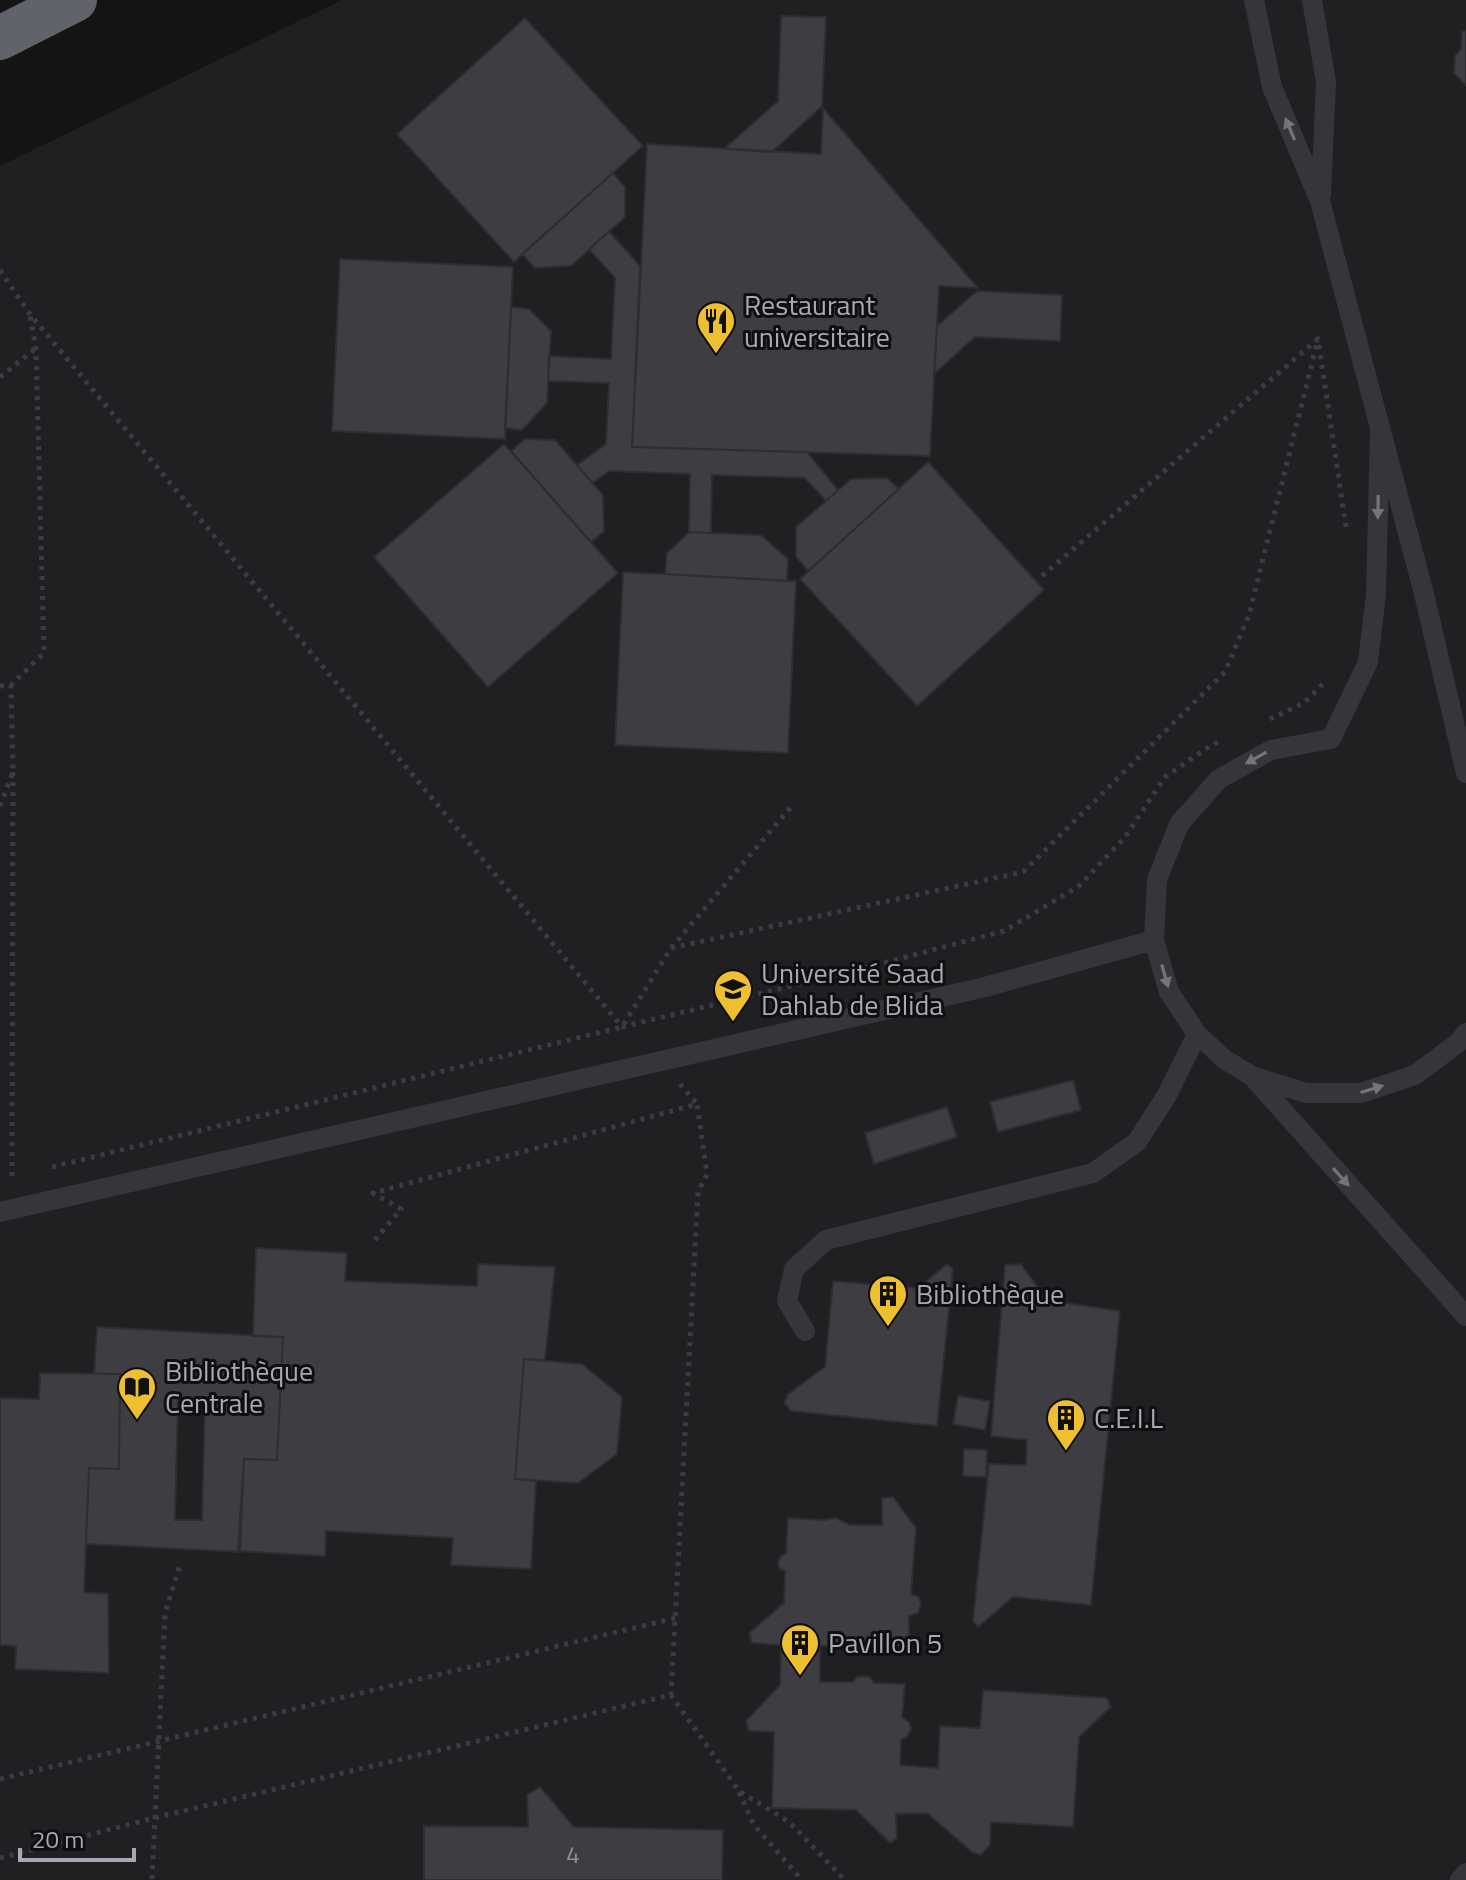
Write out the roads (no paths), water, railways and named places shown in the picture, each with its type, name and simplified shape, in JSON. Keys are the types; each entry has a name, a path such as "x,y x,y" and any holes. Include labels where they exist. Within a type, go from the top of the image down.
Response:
{"highway":[{"path":"0,38 75,0"}],"lane":[{"path":"1254,0 1272,87 1320,201 1423,590 1466,773"},
{"path":"1312,0 1326,82 1320,201"},
{"path":"1380,429 1376,594 1368,662 1331,739 1271,750 1219,779 1179,824 1157,880 1154,940 1169,992 1197,1034 1224,1059 1252,1076 1306,1093 1361,1093 1415,1075 1459,1042 1466,1033"},
{"path":"0,1212 985,987 1154,940"},
{"path":"805,1331 787,1301 794,1269 826,1240 1093,1173 1137,1142 1167,1095 1197,1034"},
{"path":"1252,1076 1466,1316"},
{"path":"1460,1880 1466,1873"}],"place":[{"name":"Restaurant universitaire","path":"716,355"},
{"name":"Université Saad Dahlab de Blida","path":"733,1023"},
{"name":"Bibliothèque","path":"888,1328"},
{"name":"Bibliothèque Centrale","path":"137,1421"},
{"name":"C.E.I.L","path":"1066,1452"},
{"name":"Pavillon 5","path":"800,1677"}]}
